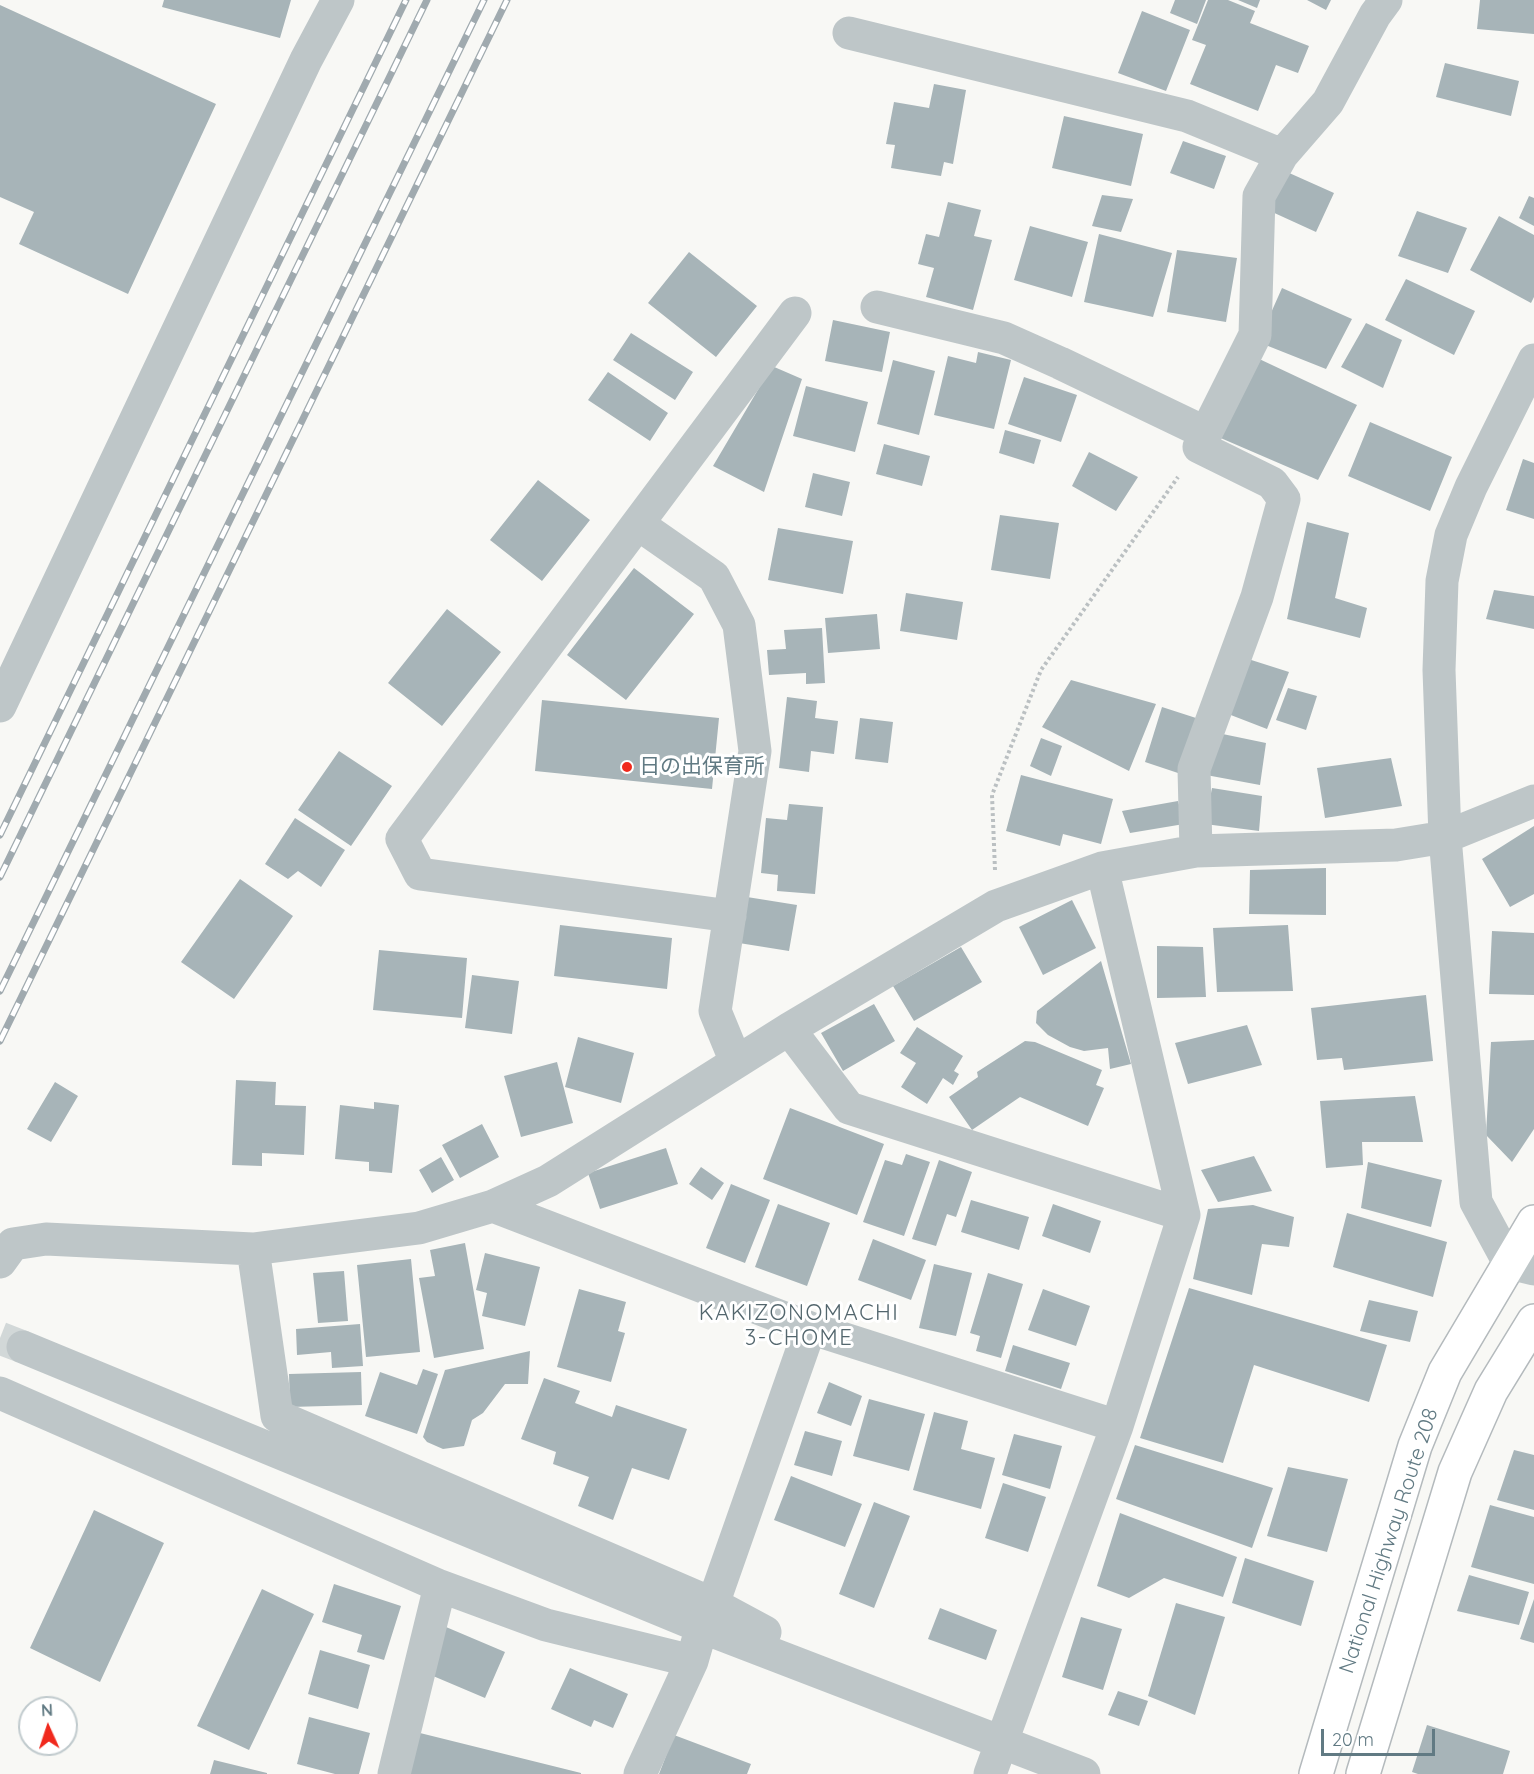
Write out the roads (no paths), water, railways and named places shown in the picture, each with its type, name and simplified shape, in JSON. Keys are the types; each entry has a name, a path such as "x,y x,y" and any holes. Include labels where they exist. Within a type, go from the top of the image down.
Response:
{"highway":[{"name":"National Highway Route 208","path":"1316,1774 1415,1446 1444,1372 1522,1266 1534,1222"},
{"name":"National Highway Route 208","path":"1364,1774 1455,1472 1491,1391 1534,1321"}],"street":[{"path":"0,706 306,60 338,0"},
{"path":"1202,440 1255,335 1259,196 1282,155 1328,102 1375,15 1386,0"},
{"path":"849,33 1187,116 1282,155"},
{"path":"877,307 1004,338 1060,363 1202,440 1272,483 1284,499 1257,597 1194,769 1196,851"},
{"path":"730,916 420,874 402,839 795,313"},
{"path":"1522,1266 1476,1202 1445,837 1439,670 1442,581 1451,535 1471,487 1534,360"},
{"path":"638,524 714,577 739,625 755,751 715,1011 736,1062"},
{"path":"0,1262 13,1244 46,1239 254,1249 419,1228 493,1206 548,1180 789,1029 996,906 1102,868 1196,851 1396,845 1445,837 1534,801"},
{"path":"990,1774 1004,1742 1117,1426 1184,1215 1102,868"},
{"path":"789,1029 849,1108 1184,1215"},
{"path":"493,1206 810,1328 1117,1426"},
{"path":"254,1249 277,1416 877,1694 1084,1774"},
{"path":"640,1774 692,1661 810,1328"},
{"path":"23,1347 707,1615"},
{"path":"0,1393 440,1586 546,1624 692,1661"},
{"path":"393,1774 440,1586"}],"tunnel":[{"path":"0,1338 23,1347"}],"railway":[{"path":"0,835 406,0"},
{"path":"0,877 427,0"},
{"path":"0,991 484,0"},
{"path":"0,1041 507,0"}],"place":[{"name":"日の出保育所","path":"627,767"}],"district":[{"name":"KAKIZONOMACHI 3-CHOME","path":"799,1326"}]}
